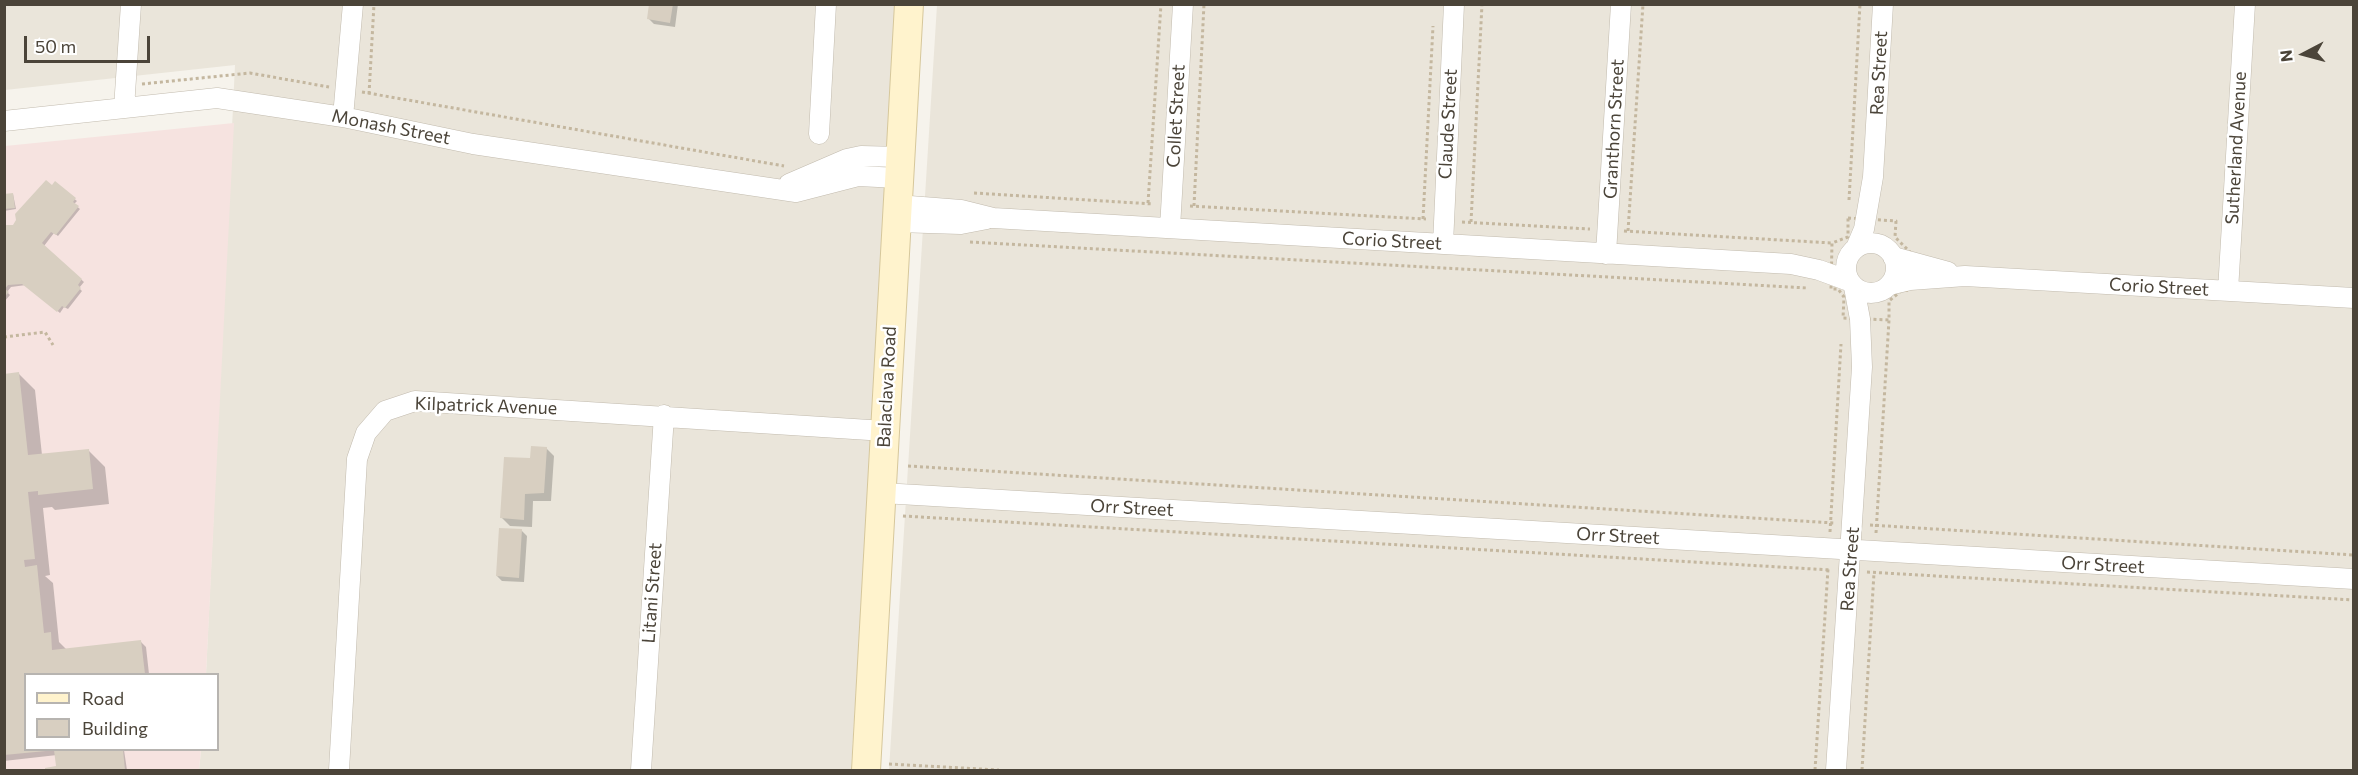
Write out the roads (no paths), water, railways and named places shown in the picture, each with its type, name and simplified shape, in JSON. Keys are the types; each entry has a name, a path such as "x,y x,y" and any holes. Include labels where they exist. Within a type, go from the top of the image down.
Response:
{"main road":[{"name":"Balaclava Road","path":"877,767 882,493 909,4"}],"street":[{"path":"124,108 131,4"},
{"path":"343,117 353,4"},
{"path":"819,134 826,4"},
{"name":"Collet Street","path":"1170,228 1183,4"},
{"name":"Claude Street","path":"1443,244 1454,4"},
{"name":"Granthorn Street","path":"1606,254 1621,4"},
{"name":"Rea Street","path":"1853,251 1864,229 1873,177 1883,4"},
{"name":"Sutherland Avenue","path":"2228,291 2245,4"},
{"name":"Monash Street","path":"4,121 217,98 343,117 474,144 796,192 858,176 898,190"},
{"name":"Rea Street","path":"1873,177 1876,214 1888,251"},
{"name":"Corio Street","path":"898,190 993,218 1791,264 1820,270 1852,284"},
{"path":"1869,243 1888,251 1895,271 1886,288 1868,293 1852,284 1846,267 1853,251 1869,243"},
{"name":"Corio Street","path":"1791,264 1853,251"},
{"name":"Corio Street","path":"1888,251 1965,276"},
{"name":"Corio Street","path":"1886,288 1910,280 1965,276 2354,298"},
{"name":"Rea Street","path":"1836,771 1862,368 1859,308 1852,284"},
{"name":"Rea Street","path":"1862,368 1871,322 1886,288"},
{"name":"Kilpatrick Avenue","path":"339,771 357,459 366,433 385,411 415,400 885,431"},
{"name":"Litani Street","path":"641,771 664,415"},
{"name":"Orr Street","path":"882,493 2354,579"}]}
